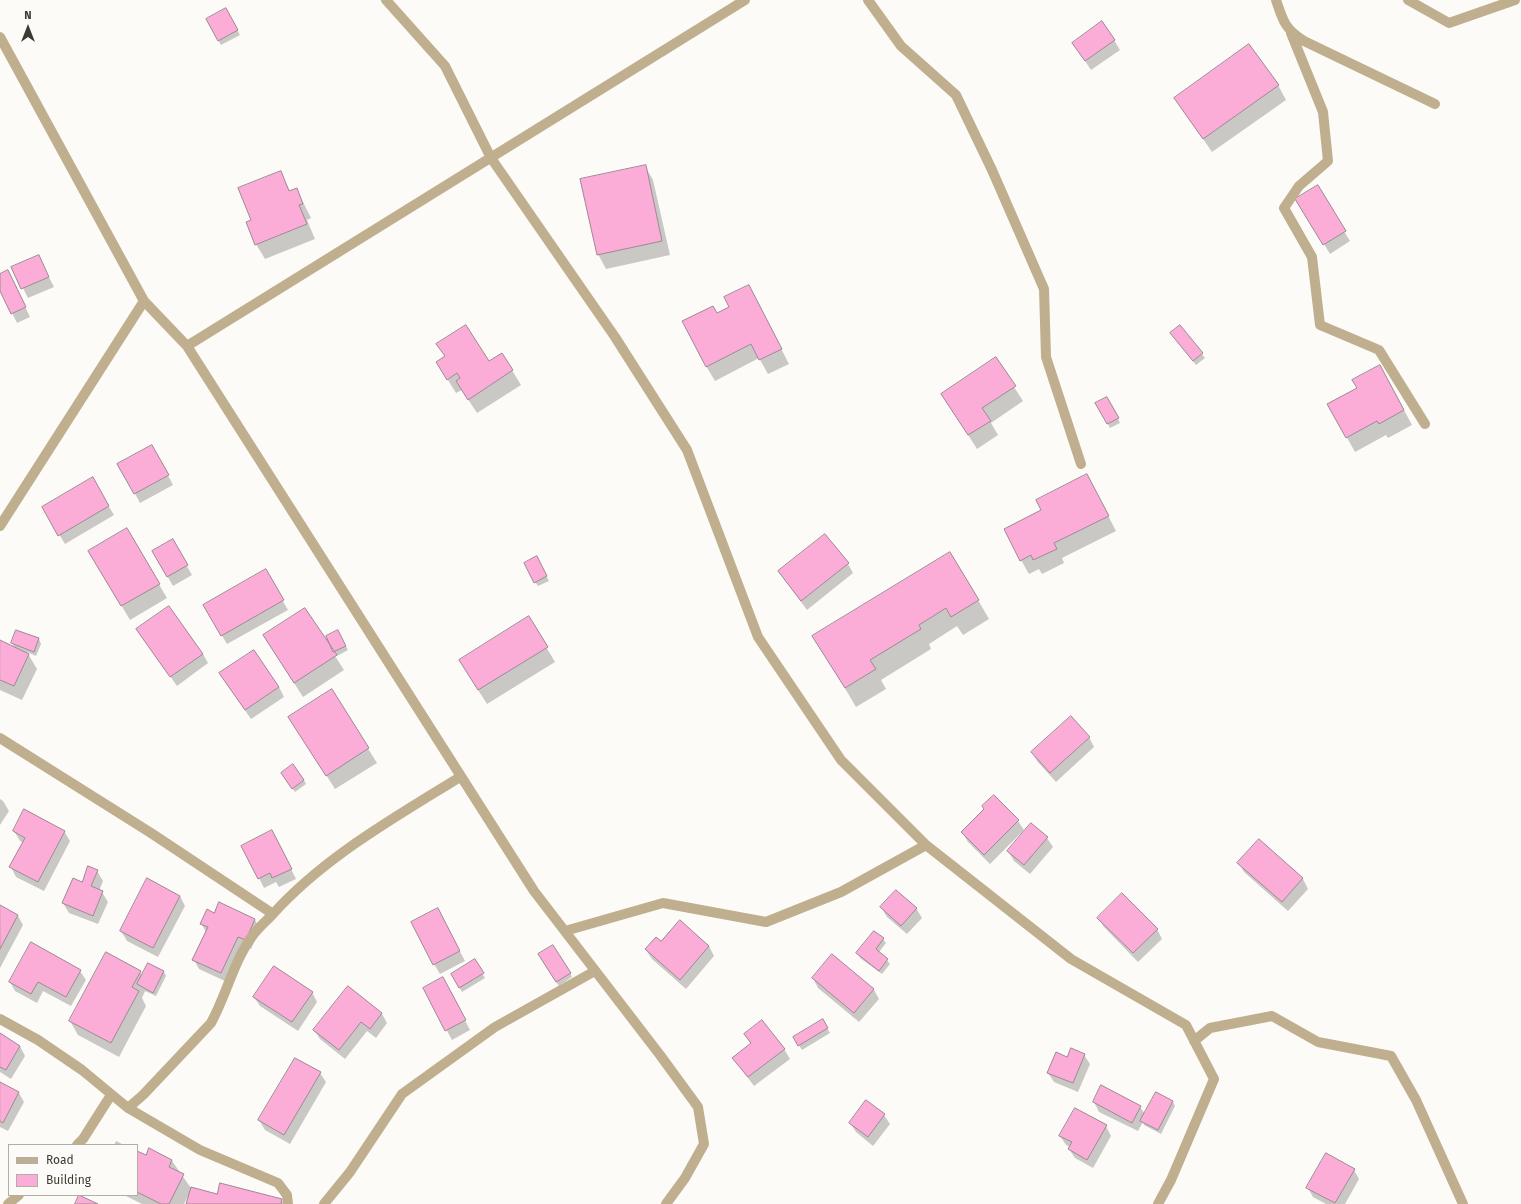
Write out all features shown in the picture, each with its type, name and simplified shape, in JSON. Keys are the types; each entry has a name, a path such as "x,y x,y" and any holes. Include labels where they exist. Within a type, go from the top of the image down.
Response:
{"street":[{"path":"386,0 446,66 490,158 615,337 687,450 758,637 842,760 926,845 1071,959 1186,1025 1214,1079 1158,1204"},
{"path":"187,346 745,0"},
{"path":"868,0 901,46 956,95 992,170 1044,290 1046,357 1081,464"},
{"path":"1276,0 1283,20 1291,33 1323,112 1328,161 1299,186 1284,208 1312,257 1320,325 1378,350 1425,424"},
{"path":"1408,0 1449,23 1515,0"},
{"path":"1291,33 1304,41 1435,104"},
{"path":"0,37 144,301 187,346 534,891 698,1107 704,1144 685,1178 666,1204"},
{"path":"0,526 144,301"},
{"path":"0,738 151,833 273,914"},
{"path":"128,1108 143,1095 211,1023 218,1011 230,975 249,942 290,894 355,843 460,777"},
{"path":"564,931 663,903 766,922 841,892 926,845"},
{"path":"324,1204 350,1172 402,1094 495,1027 595,971"},
{"path":"1194,1041 1210,1028 1272,1016 1318,1042 1391,1056 1416,1100 1462,1204"},
{"path":"0,1019 38,1040 82,1070 128,1108 200,1150 278,1183 287,1196 288,1204"},
{"path":"78,1144 83,1139 111,1095"},
{"path":"8,1204 18,1196"}],"building":[{"path":"226,8 238,30 218,41 206,19"},
{"path":"1102,21 1115,40 1085,61 1072,43"},
{"path":"1249,44 1279,85 1203,139 1174,98"},
{"path":"646,165 662,241 597,255 580,179"},
{"path":"281,171 289,191 297,188 303,204 299,205 307,224 255,245 246,222 251,220 238,188"},
{"path":"1318,185 1346,231 1323,245 1295,199"},
{"path":"39,255 49,277 21,289 11,267"},
{"path":"8,270 26,307 11,314 0,291 0,274"},
{"path":"749,285 782,349 759,360 751,344 706,367 682,321 713,306 717,313 729,307 724,297"},
{"path":"466,325 489,361 502,353 513,370 468,400 456,381 460,378 457,373 447,380 436,362 445,356 436,344"},
{"path":"1180,325 1203,353 1193,361 1170,333"},
{"path":"996,357 1016,386 982,408 991,421 968,435 941,394"},
{"path":"1380,365 1404,410 1379,424 1377,421 1346,438 1327,404 1357,388 1352,380"},
{"path":"1107,397 1119,418 1107,424 1095,403"},
{"path":"152,445 169,475 134,494 117,464"},
{"path":"1087,474 1109,516 1054,543 1057,549 1033,560 1031,555 1020,561 1004,529 1041,510 1036,500"},
{"path":"93,477 109,506 58,536 42,507"},
{"path":"127,528 160,584 121,606 88,551"},
{"path":"825,534 849,563 801,601 778,571"},
{"path":"173,539 188,565 167,577 152,551"},
{"path":"950,552 979,600 951,617 946,608 919,625 921,629 870,660 876,669 845,688 812,636"},
{"path":"537,556 547,576 534,583 524,563"},
{"path":"266,569 284,600 221,636 203,605"},
{"path":"169,606 203,654 170,677 136,629"},
{"path":"305,608 337,655 294,683 263,635"},
{"path":"529,616 548,647 478,690 459,660"},
{"path":"16,630 39,638 34,652 11,643"},
{"path":"338,630 346,646 333,652 326,636"},
{"path":"0,640 29,654 14,686 0,680"},
{"path":"254,650 279,687 245,710 219,673"},
{"path":"332,689 369,748 326,776 288,717"},
{"path":"1071,716 1090,737 1050,773 1031,752"},
{"path":"293,764 304,780 292,789 281,773"},
{"path":"994,795 1019,820 984,855 961,832 984,809 982,806"},
{"path":"24,809 65,831 38,882 9,867 25,838 13,831"},
{"path":"1031,823 1048,837 1024,865 1007,851"},
{"path":"272,830 292,869 272,878 270,873 258,879 241,846"},
{"path":"1259,839 1303,878 1282,902 1237,863"},
{"path":"88,866 98,870 91,886 103,891 93,916 62,903 73,878 82,882"},
{"path":"147,878 180,896 153,948 120,931"},
{"path":"896,890 917,908 901,926 880,907"},
{"path":"1122,893 1158,929 1133,953 1097,918"},
{"path":"219,902 255,919 246,940 238,937 221,973 192,960 208,927 200,924 207,909 214,913"},
{"path":"0,905 18,915 0,949"},
{"path":"438,908 460,951 433,965 411,922"},
{"path":"680,920 709,946 680,980 645,949 656,937 661,941"},
{"path":"874,931 884,938 876,949 888,959 879,971 856,953"},
{"path":"31,942 81,970 66,997 38,982 31,994 9,982"},
{"path":"553,945 571,973 556,982 538,954"},
{"path":"106,952 141,971 132,987 139,991 111,1043 69,1021"},
{"path":"832,954 874,989 854,1013 812,978"},
{"path":"475,959 484,973 459,988 451,974"},
{"path":"148,963 164,971 153,993 137,984"},
{"path":"274,966 313,992 292,1022 253,997"},
{"path":"443,977 466,1020 445,1031 423,988"},
{"path":"348,986 382,1013 370,1029 361,1022 339,1050 313,1030"},
{"path":"823,1019 828,1028 798,1046 793,1037"},
{"path":"762,1020 785,1049 748,1077 732,1058 751,1043 744,1034"},
{"path":"0,1033 20,1046 6,1070 0,1067"},
{"path":"1071,1048 1085,1054 1073,1083 1047,1073 1056,1052 1067,1057"},
{"path":"295,1058 321,1072 284,1135 258,1120"},
{"path":"0,1082 19,1092 3,1123 0,1121"},
{"path":"1101,1085 1141,1106 1132,1123 1093,1102"},
{"path":"1156,1092 1173,1101 1158,1130 1140,1121"},
{"path":"866,1100 885,1114 868,1137 849,1123"},
{"path":"1075,1108 1107,1125 1087,1160 1068,1149 1072,1142 1059,1136"},
{"path":"149,1148 172,1160 169,1167 184,1174 169,1204 161,1204 138,1192 138,1151 146,1155"},
{"path":"1326,1153 1355,1169 1335,1203 1306,1188"},
{"path":"220,1183 282,1199 281,1204 186,1204 191,1187 217,1194"},
{"path":"79,1196 81,1196 98,1204 75,1204"}]}
